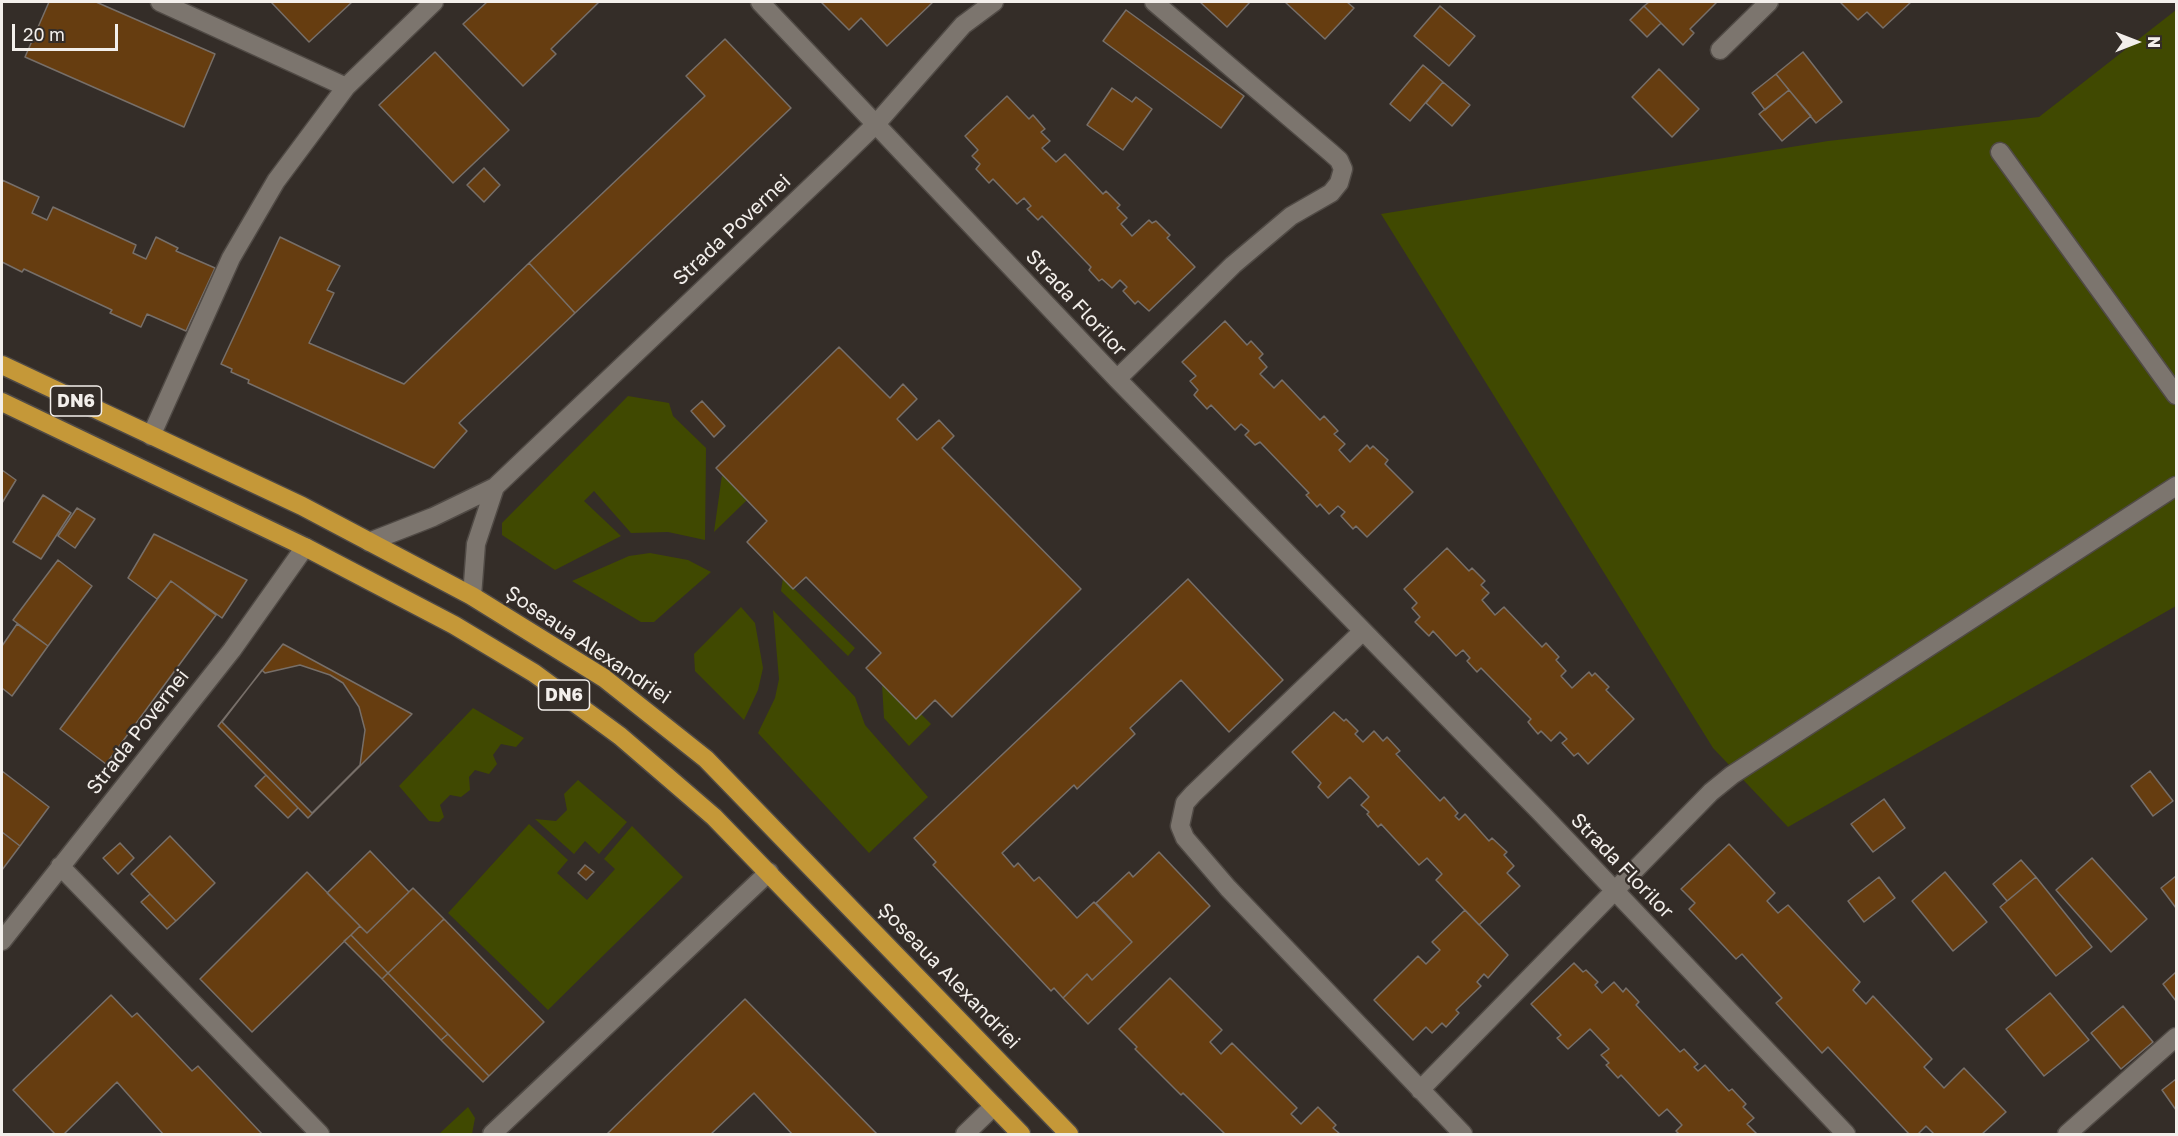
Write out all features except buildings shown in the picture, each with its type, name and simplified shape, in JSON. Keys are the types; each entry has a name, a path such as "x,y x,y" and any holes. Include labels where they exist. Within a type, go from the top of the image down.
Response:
{"highway":[{"name":"Șoseaua Alexandriei","path":"2,365 302,506 472,596 604,678 706,759 1069,1134"},
{"name":"DN6","path":"2,402 305,547 454,625 534,673 668,774 769,872 1021,1134"}],"street":[{"path":"160,2 346,87"},
{"path":"151,436 231,258 276,181 346,87 434,2"},
{"name":"Strada Florilor","path":"760,2 1117,379 1615,891 1846,1134"},
{"name":"Strada Povernei","path":"495,486 876,124 963,25 994,2"},
{"path":"1117,379 1233,265 1291,216 1331,193 1340,183 1343,169 1339,160 1330,152 1154,2"},
{"path":"1720,50 1769,2"},
{"path":"2000,152 2176,395"},
{"path":"369,542 450,510 495,486"},
{"path":"472,596 476,544 495,486"},
{"path":"1420,1090 1712,792 1732,775 2176,486"},
{"name":"Strada Povernei","path":"2,941 232,650 305,547"},
{"path":"1363,631 1193,794 1185,803 1180,826 1185,838 1228,888 1463,1134"},
{"path":"60,866 320,1134"},
{"path":"492,1134 769,872"},
{"path":"2067,1134 2176,1037"},
{"path":"965,1134 994,1106"}],"green space":[{"path":"2176,10 2176,606 1788,827 1713,748 1381,214 1828,141 2039,117"},
{"path":"628,396 669,403 673,416 706,448 705,540 668,532 631,533 594,491 584,501 621,536 555,570 502,535 502,523"},
{"path":"722,475 747,500 714,532"},
{"path":"650,553 688,560 711,572 654,622 641,622 572,581 629,556"},
{"path":"783,578 855,648 848,656 781,591"},
{"path":"741,607 755,623 763,668 758,690 744,720 695,671 694,654"},
{"path":"773,610 855,697 865,725 928,797 869,853 758,733 775,698 779,679"},
{"path":"882,684 915,718 921,714 931,724 909,746 884,718"},
{"path":"473,708 524,738 516,747 501,744 493,755 497,764 489,774 475,770 469,777 470,790 461,797 450,795 440,805 444,817 439,822 429,821 399,786"},
{"path":"578,780 627,822 599,854 585,841 574,854 535,819 556,821 567,810 564,794"},
{"path":"529,824 568,860 557,873 587,900 615,869 604,859 632,826 683,877 548,1010 448,913"},
{"path":"468,1107 475,1118 472,1134 439,1134"}]}
